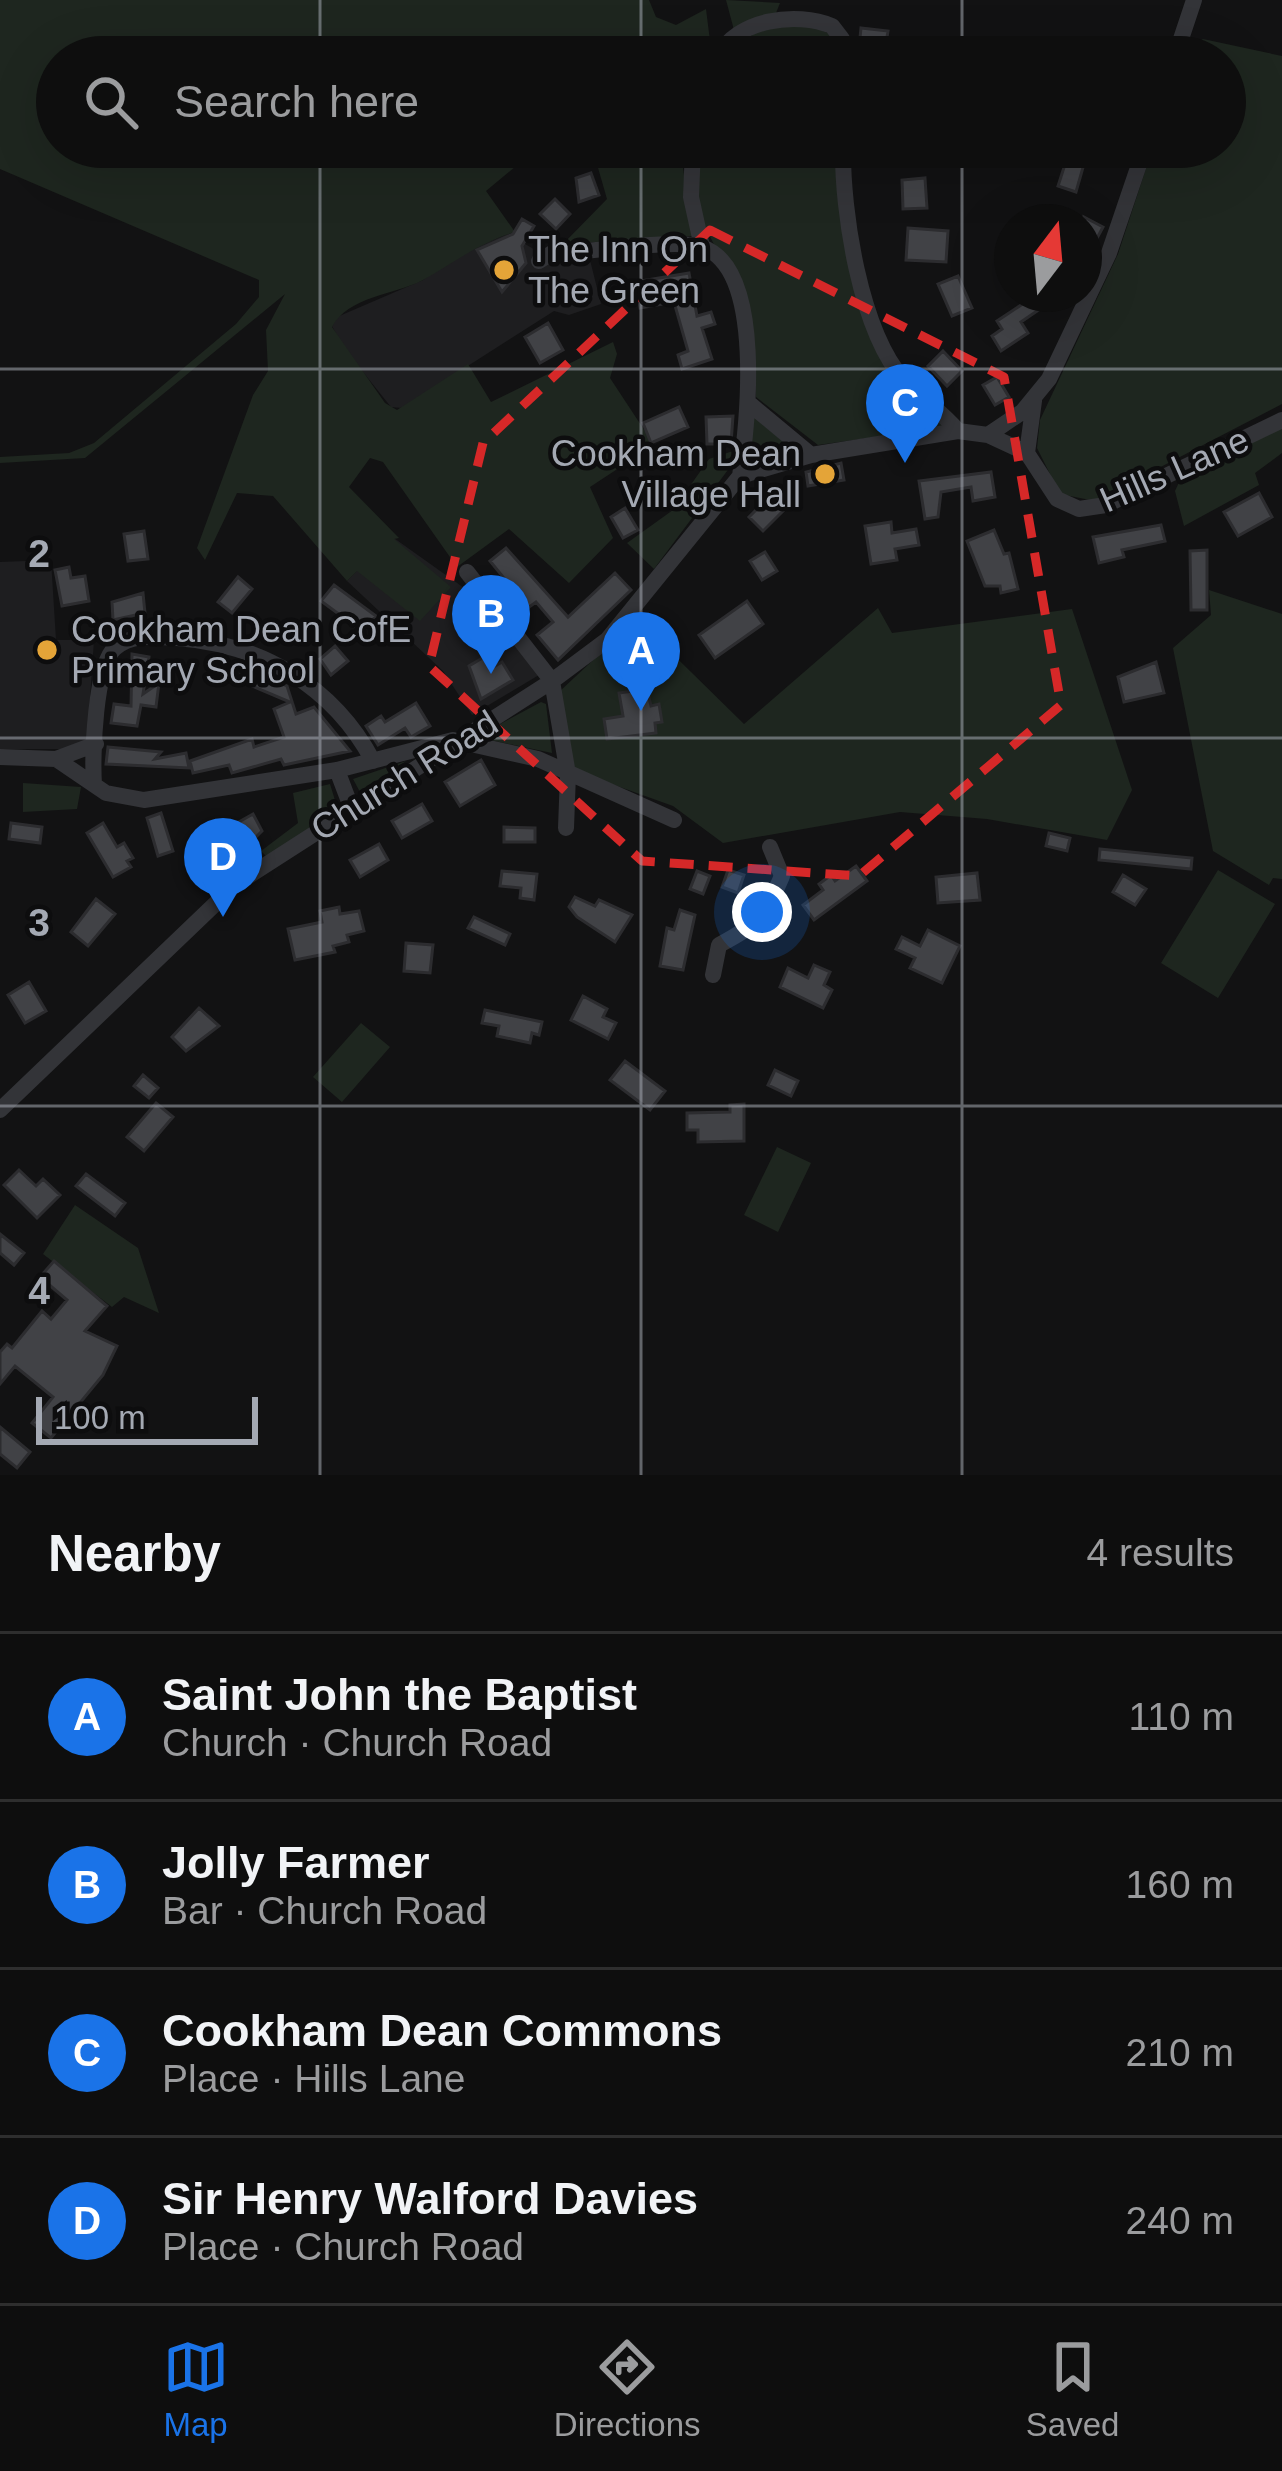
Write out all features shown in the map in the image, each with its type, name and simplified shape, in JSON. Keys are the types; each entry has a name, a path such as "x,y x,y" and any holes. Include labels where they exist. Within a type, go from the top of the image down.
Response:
{"street":[{"path":"1182,36 1194,0"},
{"path":"739,36 789,16 832,26 840,36"},
{"path":"692,168 691,196 702,248 734,282 745,331 751,405 740,476"},
{"path":"845,168 850,222 875,331 905,381 958,431"},
{"path":"1027,453 1034,401 1109,253 1138,168"},
{"path":"539,261 552,253 702,248"},
{"path":"988,435 1034,401"},
{"path":"751,405 811,455"},
{"name":"Hills Lane","path":"740,476 811,455 958,431 988,435 1027,453 1057,499 1079,509 1106,505 1282,420"},
{"name":"Church Road","path":"0,1110 236,884 453,740 552,682 607,640 740,476"},
{"path":"467,572 552,682 568,774 566,828"},
{"path":"94,784 101,676 111,650 136,636 185,639 266,656 323,694 373,761"},
{"path":"56,759 106,793 144,800 175,799 337,770 453,740 538,759 674,820"},
{"path":"0,757 56,759 96,745"},
{"path":"337,770 351,807"},
{"path":"713,975 718,945 756,927 769,906 782,876 770,848"}],"highlighted area":[{"path":"710,230 1004,377 1061,705 859,876 642,861 429,666 483,443"}],"shaded area":[{"path":"0,0 649,0 656,17 676,25 706,9 709,36 36,36 36,168 514,168 486,191 515,232 412,285 360,302 332,327 385,403 397,410 468,364 491,402 613,342 617,354 610,378 658,451 633,468 625,464 590,487 613,538 569,583 509,529 457,567 383,462 370,458 349,487 399,538 394,539 451,587 420,621 357,571 347,581 273,496 237,493 205,560 197,548 253,395 268,371 266,330 285,294 85,458 0,463 0,457 69,453 94,443 236,324 259,297 259,280 0,169"},
{"path":"726,0 780,3 776,13 734,30"},
{"path":"805,23 832,36 751,36 760,29"},
{"path":"1246,48 1282,56 1282,404 1095,501 1060,494 1037,448 1040,420 1091,312 1102,312 1102,288 1146,168 1246,168"},
{"path":"598,168 683,168 692,236 563,244 607,199"},
{"path":"697,168 843,168 871,330 943,423 940,428 818,445 756,397 751,321 704,224 695,183"},
{"path":"508,234 554,261 590,260 601,304 569,315 554,311 402,408 391,407 343,347 332,326 337,317 423,280 457,254"},
{"path":"754,417 795,452 749,463"},
{"path":"1282,428 1282,453 1255,473 1259,485 1184,526 1175,491 1182,476"},
{"path":"742,451 654,569 627,543 673,510 709,459"},
{"path":"391,536 474,595 539,675 472,715 443,671 347,581"},
{"name":"Cookham Dean CofE Primary School","path":"51,560 56,640 94,640 87,741 76,749 0,749 0,562"},
{"path":"1209,590 1282,614 1282,879 1273,878 1269,885 1213,851 1173,648 1211,615"},
{"path":"878,608 892,633 1072,609 1132,790 1107,840 987,819 900,812 723,843 673,806 581,773 569,763 559,692 637,619 744,724"},
{"path":"541,702 546,704 552,753 476,737"},
{"path":"406,761 360,792 353,779"},
{"path":"23,783 81,787 77,809 23,812"},
{"path":"330,784 338,810 267,857 261,851 298,823 293,793"},
{"path":"1218,870 1275,904 1218,998 1161,963"},
{"path":"361,1023 390,1047 342,1102 313,1077"},
{"path":"777,1147 811,1163 778,1232 744,1215"},
{"path":"75,1205 138,1248 159,1313 124,1297 112,1307 43,1254"}],"building":[{"path":"861,28 888,31 887,36 860,36"},
{"path":"1064,168 1083,168 1076,192 1058,186"},
{"path":"591,173 599,195 579,202 576,178"},
{"path":"925,178 927,208 903,209 902,180"},
{"path":"555,199 570,214 556,229 540,214"},
{"name":"The Inn On The Green","path":"522,219 534,226 522,246 526,263 502,292 477,250 513,234"},
{"path":"908,228 948,231 946,262 906,260"},
{"path":"689,273 697,316 711,312 715,324 702,328 712,359 682,369 678,355 688,351 674,302 640,308 635,282"},
{"path":"958,276 972,308 952,316 938,284"},
{"path":"1010,312 1036,312 1021,322 1028,333 1001,351 992,336 1002,329 997,321"},
{"path":"548,323 563,350 540,363 525,337"},
{"path":"943,351 962,371 947,386 928,366"},
{"path":"997,377 1009,397 995,405 983,385"},
{"path":"679,407 688,427 651,443 643,423"},
{"path":"733,416 731,444 707,444 706,417"},
{"name":"Cookham Dean Village Hall","path":"841,463 844,480 808,486 806,472"},
{"path":"991,472 995,497 973,501 971,487 941,492 938,517 925,519 919,481"},
{"path":"778,488 792,502 763,531 749,517"},
{"path":"1259,493 1272,517 1238,536 1224,512"},
{"path":"625,508 638,530 623,538 611,517"},
{"path":"891,522 892,533 916,529 919,545 895,549 897,560 871,564 865,526"},
{"path":"1161,525 1165,541 1122,550 1124,557 1099,563 1093,537"},
{"path":"994,530 1004,554 1009,553 1018,589 1001,593 1000,586 985,586 967,541"},
{"path":"144,531 148,559 128,561 124,534"},
{"path":"506,548 568,617 615,573 631,590 558,660 537,635 553,622 536,602 528,608 490,561"},
{"path":"1207,550 1207,610 1191,610 1190,551"},
{"path":"765,552 777,571 762,580 750,561"},
{"path":"69,567 71,578 85,576 89,601 62,606 55,570"},
{"path":"238,577 252,589 232,613 218,602"},
{"path":"334,585 376,616 363,632 321,601"},
{"path":"143,593 145,613 113,620 112,602"},
{"path":"747,601 763,624 715,658 699,635"},
{"path":"335,646 348,661 331,675 320,659"},
{"path":"132,654 149,657 143,694 159,683 156,707 141,705 137,726 111,723 114,704 131,706"},
{"path":"484,657 490,669 502,662 513,680 481,699 469,666"},
{"path":"1156,662 1164,693 1124,702 1118,677"},
{"path":"245,666 287,686 296,714 314,707 350,751 284,765 281,759 232,773 229,765 193,773 190,761 252,739 254,747 284,737 274,709 290,702 238,680"},
{"path":"647,689 651,706 659,704 662,722 655,723 656,733 607,739 604,719 623,716 619,693"},
{"path":"416,703 430,726 411,737 405,728 378,745 366,726 381,716 385,722"},
{"path":"108,747 161,752 155,759 186,753 189,768 106,764"},
{"path":"481,760 495,785 460,806 445,782"},
{"path":"422,804 432,821 402,838 392,821"},
{"path":"161,813 173,851 158,856 147,818"},
{"path":"253,814 262,831 241,852 228,828"},
{"path":"11,823 42,827 40,843 9,839"},
{"path":"103,823 117,847 124,843 133,858 127,861 131,867 113,877 87,833"},
{"path":"504,827 535,828 535,842 504,842"},
{"path":"1049,833 1070,838 1067,851 1046,846"},
{"path":"379,844 388,860 360,877 350,860"},
{"path":"1100,849 1192,858 1191,869 1099,860"},
{"path":"856,866 867,881 814,920 803,905 823,890 819,884 831,875 835,881"},
{"path":"728,870 744,875 738,893 722,887"},
{"path":"502,871 537,874 534,900 520,898 521,888 500,886"},
{"path":"697,871 710,876 703,894 690,889"},
{"path":"977,873 980,900 938,903 936,877"},
{"path":"1123,875 1146,889 1135,905 1113,892"},
{"path":"575,897 595,906 599,900 632,915 615,942 577,917 569,907"},
{"path":"96,899 115,914 88,946 71,932"},
{"path":"339,907 340,914 359,911 364,931 347,935 349,942 333,946 335,952 295,960 288,929 322,922 320,911"},
{"path":"680,910 695,915 683,970 660,966 667,928 674,930"},
{"path":"474,917 510,934 505,945 468,928"},
{"path":"928,930 960,946 942,983 910,968 915,958 896,949 902,937 920,946"},
{"path":"406,943 433,945 430,973 404,971"},
{"path":"814,965 830,972 824,985 832,990 823,1008 780,987 788,968 808,978"},
{"path":"29,982 46,1011 25,1023 8,995"},
{"path":"583,996 607,1009 603,1017 616,1023 608,1039 571,1020"},
{"path":"199,1008 219,1026 186,1051 172,1037"},
{"path":"485,1010 542,1022 539,1035 532,1033 530,1043 497,1036 499,1026 482,1023"},
{"path":"625,1061 665,1091 650,1110 610,1080"},
{"path":"775,1070 798,1081 791,1096 768,1085"},
{"path":"143,1075 158,1088 149,1098 134,1086"},
{"path":"156,1103 173,1117 144,1151 127,1137"},
{"path":"744,1104 744,1141 698,1142 698,1130 687,1130 687,1113 730,1112 730,1105"},
{"path":"19,1170 36,1186 43,1179 60,1195 37,1218 4,1185"},
{"path":"86,1174 125,1203 115,1216 76,1186"},
{"path":"0,1234 24,1253 14,1265 0,1253"},
{"path":"54,1261 107,1306 85,1331 117,1346 103,1375 51,1438 32,1423 53,1397 15,1366 0,1384 0,1352 7,1344 12,1348 42,1311 51,1319 67,1300 40,1277"},
{"path":"0,1427 30,1452 17,1468 0,1454"}],"place":[{"name":"The Inn On The Green","path":"504,270"},
{"name":"Cookham Dean Commons","path":"905,463"},
{"name":"Cookham Dean Village Hall","path":"825,474"},
{"name":"Cookham Dean CofE Primary School","path":"47,650"},
{"name":"Jolly Farmer","path":"491,674"},
{"name":"Saint John the Baptist","path":"641,711"},
{"name":"Sir Henry Walford Davies","path":"223,917"}]}
